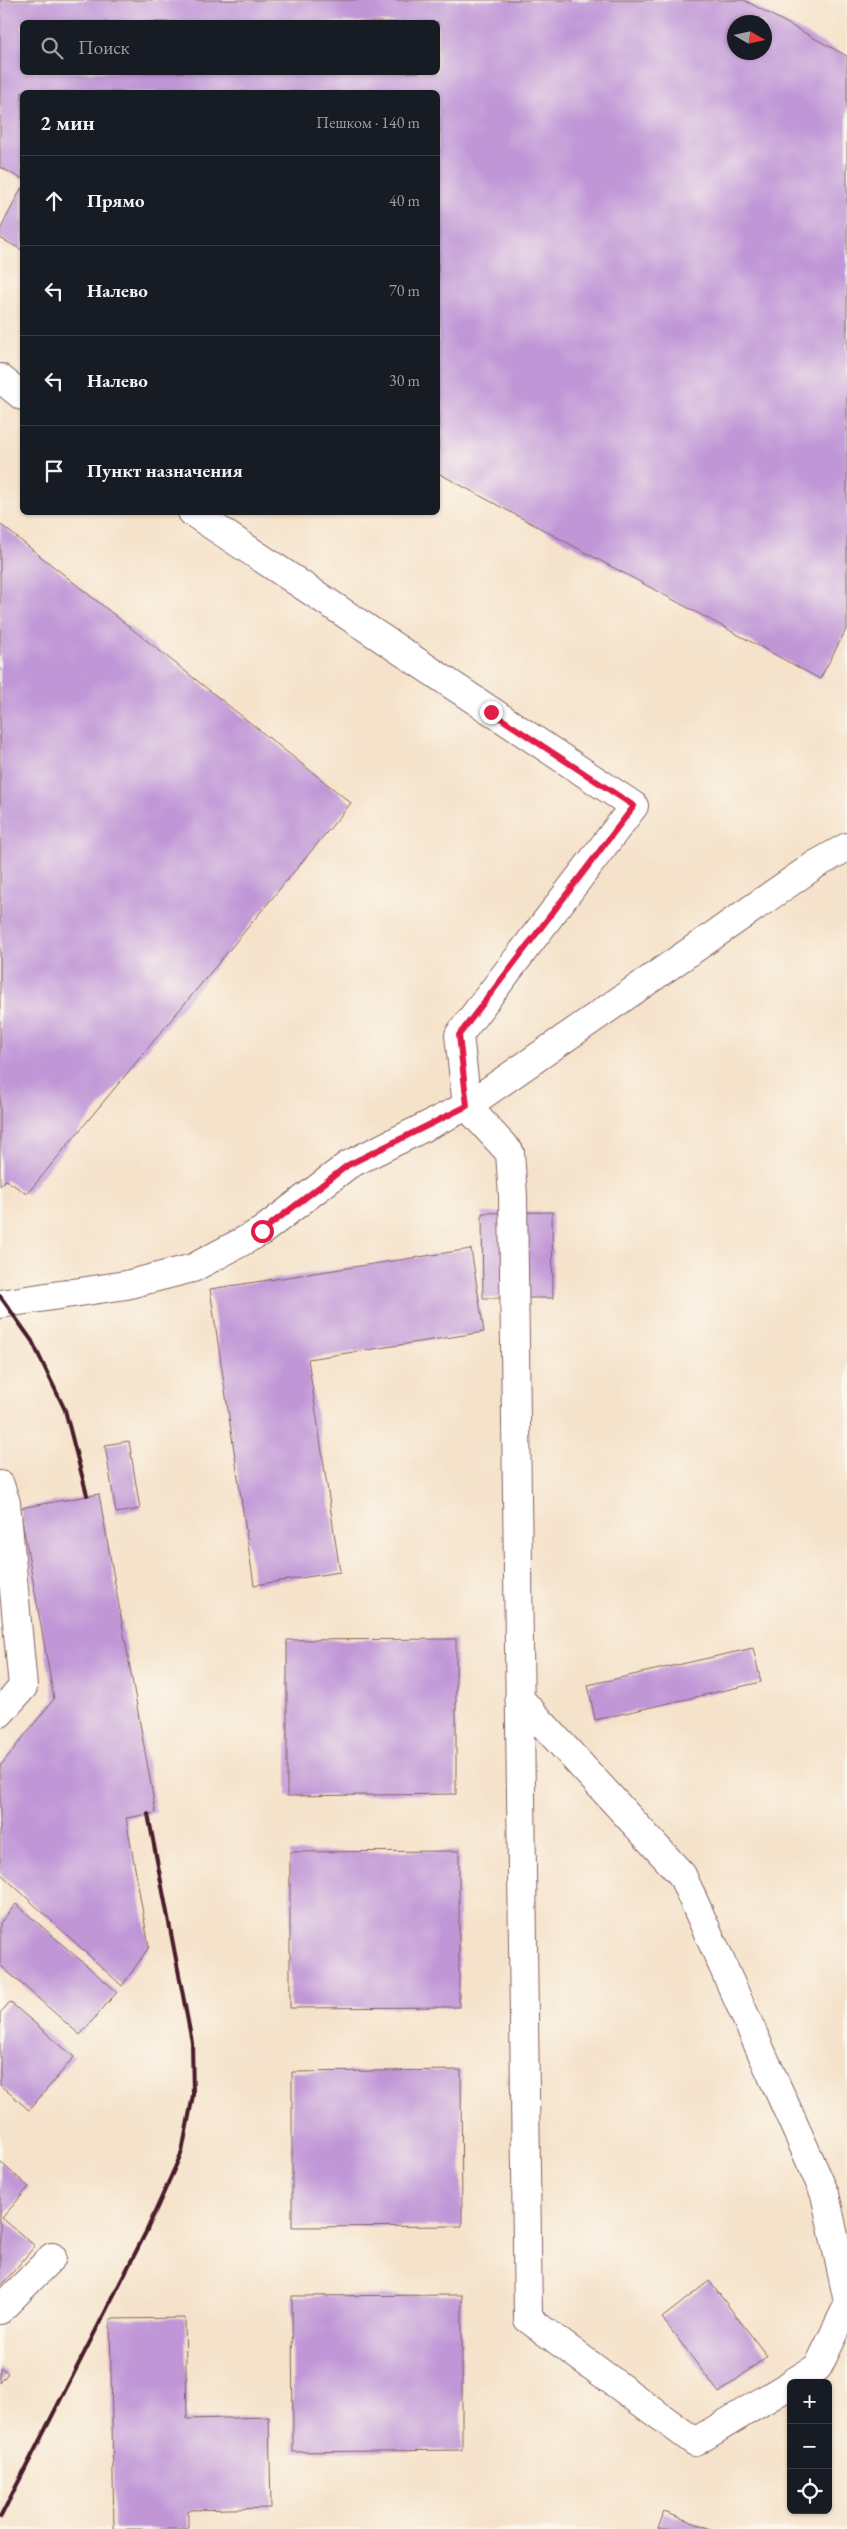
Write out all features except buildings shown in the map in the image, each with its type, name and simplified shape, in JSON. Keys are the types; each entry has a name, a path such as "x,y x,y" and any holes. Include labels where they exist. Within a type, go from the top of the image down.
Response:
{"lane":[{"path":"0,378 20,394"},
{"path":"197,515 634,806 459,1035 467,1106 510,1153 513,1196 528,2320 695,2442 787,2385"},
{"path":"0,1304 126,1285 193,1268 262,1231 348,1165 467,1106 815,864 847,847"},
{"path":"0,1485 6,1503 23,1687 0,1713"},
{"path":"520,1698 682,1875 825,2194 847,2297"},
{"path":"0,2310 52,2257"},
{"path":"798,2379 818,2367 847,2307"}],"railway":[{"path":"0,1296 32,1341 65,1410 87,1495"},
{"path":"0,2518 146,2232 182,2152 193,2095 192,2042 148,1814"}],"route":[{"path":"262,1231 348,1165 467,1106 459,1035 634,806 491,712"}]}
